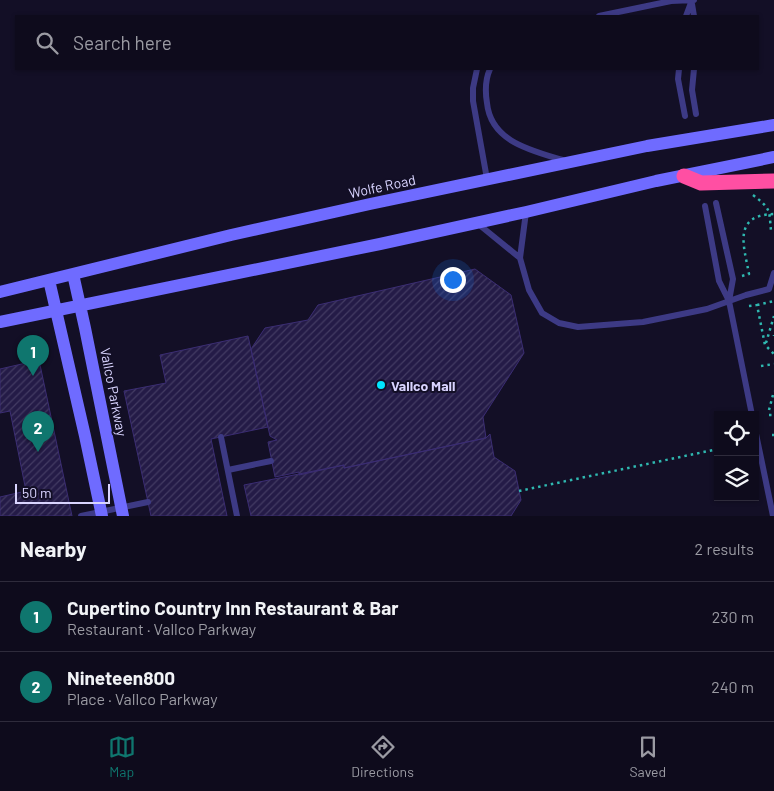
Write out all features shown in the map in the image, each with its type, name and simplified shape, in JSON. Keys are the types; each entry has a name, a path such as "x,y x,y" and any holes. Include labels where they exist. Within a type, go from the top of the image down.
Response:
{"highway":[{"path":"684,176 701,184 774,181"}],"main road":[{"name":"Wolfe Road","path":"0,292 231,235 487,179 647,146 774,125"},
{"path":"0,322 477,224 774,157"},
{"name":"Vallco Parkway","path":"73,274 81,305 122,512"},
{"path":"48,280 101,514"}],"lane":[{"path":"604,15 671,1 692,0"},
{"path":"686,15 692,0"},
{"path":"692,0 694,15"},
{"path":"477,70 473,88 473,101 487,179"},
{"path":"490,70 485,90 487,107 495,126 506,138 521,146 569,162"},
{"path":"679,70 678,79 686,116"},
{"path":"694,70 692,90 696,114"},
{"path":"716,203 733,279 729,301"},
{"path":"705,206 719,281 729,301 751,411"},
{"path":"526,212 520,258 529,290 542,313 559,322 578,327 643,322 707,309 769,289 774,273"},
{"path":"477,224 520,258"},
{"path":"221,437 237,516"},
{"path":"759,444 771,488 773,516"},
{"path":"228,470 271,461"},
{"path":"81,516 122,512 148,502"}],"path":[{"path":"752,189 752,194 766,205 770,214 771,231"},
{"path":"742,276 750,274 744,243 743,233 745,227 756,216 774,214"},
{"path":"749,306 774,301"},
{"path":"757,305 765,345 774,354"},
{"path":"765,345 774,316"},
{"path":"761,366 774,364"},
{"path":"768,410 774,391"},
{"path":"769,415 774,415"},
{"path":"519,491 714,450"}],"building":[{"name":"Vallco Mall","path":"475,269 511,295 524,353 483,417 486,438 344,468 344,465 299,475 299,472 275,477 268,442 277,440 270,436 251,349 265,328 308,320 318,305"},
{"path":"248,336 268,427 211,439 227,516 151,516 124,391 166,383 160,355"},
{"path":"39,360 72,516 0,516 0,497 26,491 10,411 0,413 0,369"},
{"path":"490,434 494,457 515,471 521,500 511,516 251,516 244,485 344,465 344,468 486,438"}],"place":[{"name":"Cupertino Country Inn Restaurant & Bar","path":"33,376"},
{"name":"Vallco Mall","path":"381,385"},
{"name":"Nineteen800","path":"38,452"}]}
